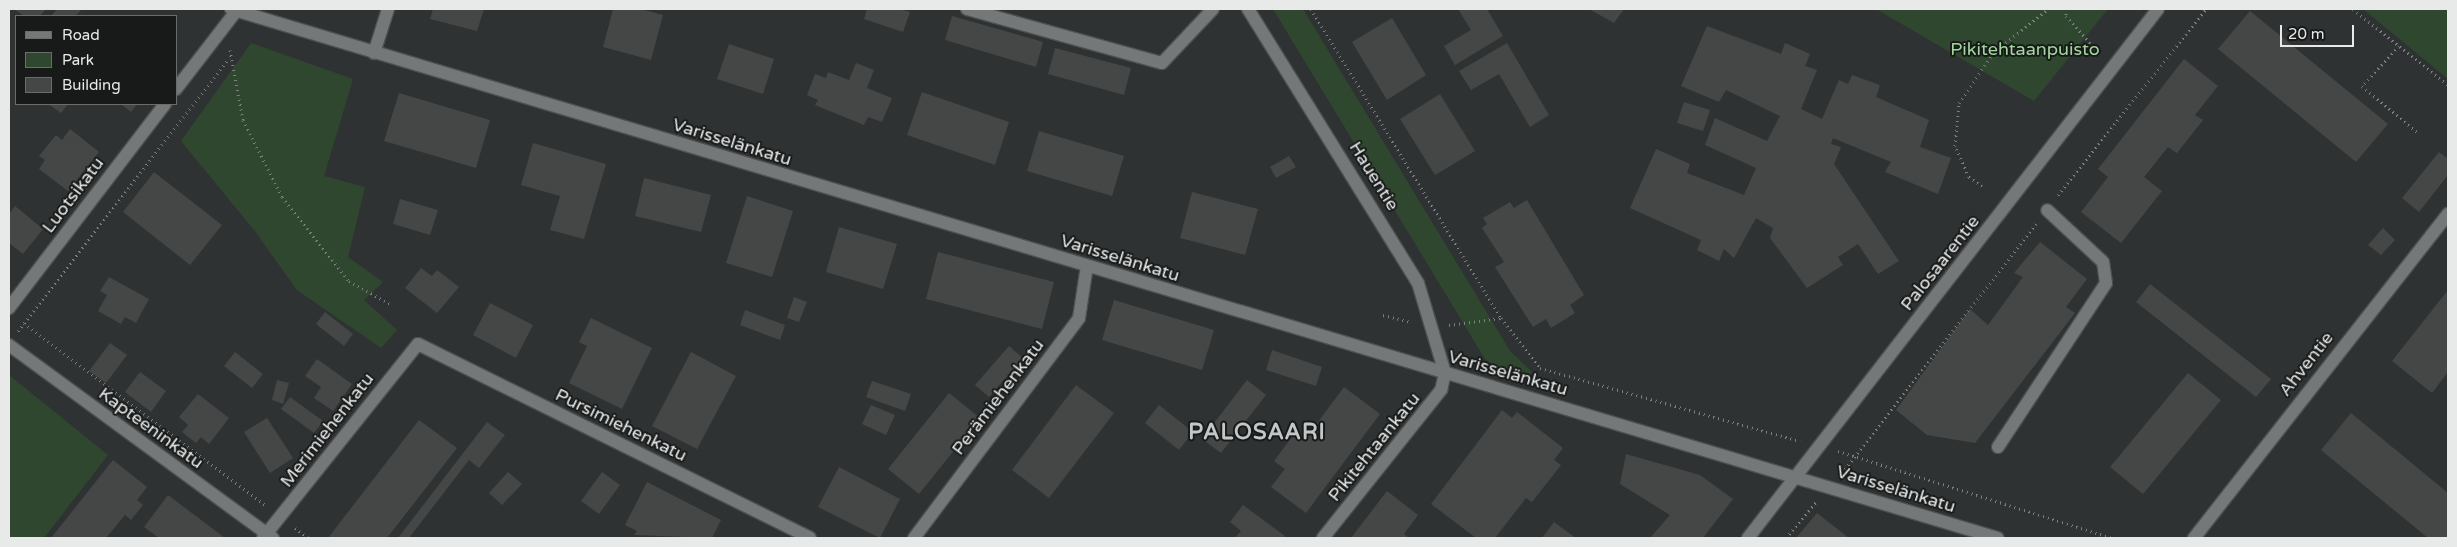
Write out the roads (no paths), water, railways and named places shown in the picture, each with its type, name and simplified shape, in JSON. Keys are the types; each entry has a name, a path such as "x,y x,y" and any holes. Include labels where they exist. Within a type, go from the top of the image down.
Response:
{"street":[{"path":"374,53 388,9"},
{"path":"967,9 1162,63 1213,9"},
{"name":"Hauentie","path":"1248,9 1418,282 1445,374"},
{"name":"Palosaarentie","path":"1748,538 1821,447 2158,9"},
{"path":"178,86 234,10"},
{"name":"Varisselänkatu","path":"234,10 1445,374 1798,476 1998,538"},
{"name":"Luotsikatu","path":"9,308 164,105"},
{"path":"1998,446 2106,283 2103,262 2047,210"},
{"name":"Ahventie","path":"2194,538 2448,214"},
{"name":"Perämiehenkatu","path":"914,538 1079,318 1087,266"},
{"name":"Kapteeninkatu","path":"11,341 268,537"},
{"name":"Merimiehenkatu","path":"268,537 281,517 418,344"},
{"name":"Pursimiehenkatu","path":"418,344 810,538"},
{"name":"Pikitehtaankatu","path":"1323,538 1441,390 1445,374"}],"district":[{"name":"PALOSAARI","path":"1257,433"}],"park label":[{"name":"Pikitehtaanpuisto","path":"2025,49"}]}
